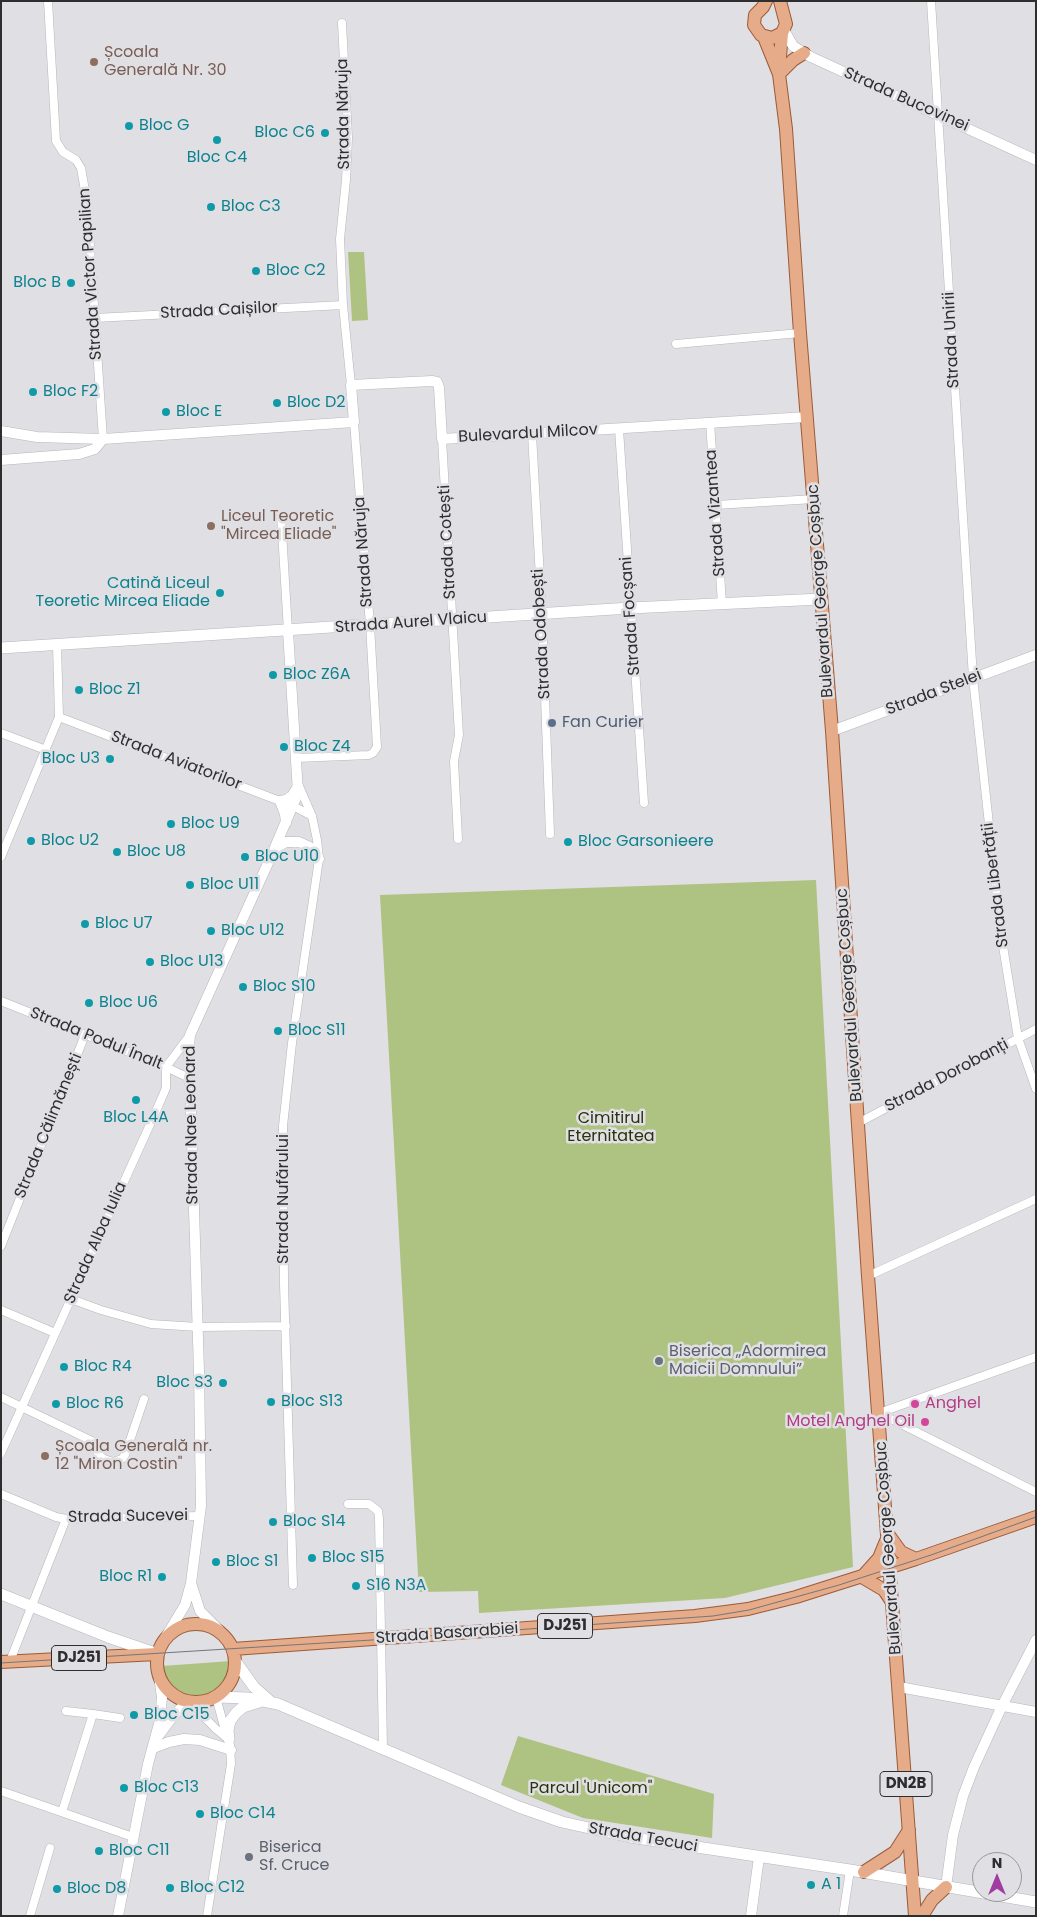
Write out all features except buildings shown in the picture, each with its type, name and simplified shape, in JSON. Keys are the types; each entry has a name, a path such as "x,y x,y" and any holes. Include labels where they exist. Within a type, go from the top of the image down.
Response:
{"main road":[{"name":"Bulevardul George Coșbuc","path":"780,1 786,21 783,32 779,74 786,129 800,333 832,731 868,1276 916,1916"},
{"name":"Bulevardul George Coșbuc","path":"779,74 764,37 758,33 754,25 755,15 764,4 775,7 785,15"},
{"path":"764,37 772,38 783,32"},
{"path":"779,74 793,60 804,53"},
{"name":"Strada Aurel Vlaicu","path":"1,648 630,608 821,599"},
{"name":"Strada Basarabiei","path":"233,1648 714,1615 796,1597 862,1577 1036,1517"},
{"path":"888,1534 901,1552 916,1559"},
{"path":"888,1534 880,1558 862,1577 884,1590 893,1603"},
{"name":"DJ251","path":"1,1594 157,1654"},
{"path":"190,1624 208,1625 219,1630 228,1639 233,1648 236,1662 235,1673 224,1691 206,1701 188,1701 170,1692 159,1676 156,1666 157,1654 165,1638 174,1630 190,1624"},
{"name":"DJ251","path":"5,1661 157,1654"},
{"name":"Strada Tecuci","path":"236,1662 254,1687 271,1702"},
{"name":"Strada Tecuci","path":"216,1697 271,1702 519,1807 562,1822 630,1837 864,1872 1036,1902"},
{"path":"230,1745 228,1730 230,1721 236,1713 243,1706 252,1703 271,1702"},
{"path":"864,1872 894,1852 910,1830"},
{"path":"922,1916 932,1900 946,1887"}],"street":[{"name":"Strada Victor Papilian","path":"48,1 56,140 63,152 76,160 84,179 102,439"},
{"name":"Strada Unirii","path":"931,1 972,678"},
{"name":"Strada Năruja","path":"342,23 348,138 340,239 343,305 350,385"},
{"name":"Strada Bucovinei","path":"783,32 793,46 804,53 1036,160"},
{"name":"Strada Caișilor","path":"95,318 343,305"},
{"path":"676,344 800,333"},
{"name":"Bulevardul Milcov","path":"350,385 437,382 439,386 442,438 807,417"},
{"path":"1,431 37,438 102,439 354,422 350,385"},
{"name":"Strada Năruja","path":"297,758 369,755 376,750 370,626 354,422"},
{"name":"Strada Vizantea","path":"710,422 722,604"},
{"name":"Strada Focșani","path":"619,429 644,803"},
{"name":"Strada Odobești","path":"532,434 542,614 550,834"},
{"name":"Strada Cotești","path":"442,438 459,735 454,761 458,839"},
{"path":"1,460 79,454 95,449 102,439"},
{"path":"716,505 814,499"},
{"path":"281,515 288,631"},
{"name":"Strada Nae Leonard","path":"165,1638 182,1610 191,1583 200,1516 201,1458 190,1035 293,806 298,785 288,631"},
{"path":"1,857 59,717 57,645"},
{"name":"Strada Stelei","path":"832,731 1036,655"},
{"name":"Strada Libertății","path":"972,678 1000,934 1018,1038 1036,1089"},
{"name":"Strada Aviatorilor","path":"59,717 293,806"},
{"path":"1,733 46,750"},
{"path":"286,823 280,801 292,796 298,785"},
{"name":"Strada Nufărului","path":"293,1585 286,1326 284,1126 292,1044 319,859 312,816 298,785"},
{"path":"293,806 312,816"},
{"path":"275,848 286,842 299,842 310,847 319,859"},
{"name":"Strada Podul Înalt","path":"1,1001 190,1079"},
{"name":"Strada Dorobanți","path":"858,1124 1036,1029"},
{"name":"Strada Călimănești","path":"1,1246 85,1035"},
{"path":"166,1068 190,1035"},
{"name":"Strada Alba Iulia","path":"1,1453 166,1088 166,1068"},
{"path":"868,1276 1036,1199"},
{"path":"71,1299 101,1310 151,1324 198,1327 286,1326"},
{"path":"1,1310 55,1333"},
{"path":"878,1413 1036,1358"},
{"path":"1,1397 92,1441 98,1454 104,1460 113,1462 122,1459 125,1454 144,1399"},
{"path":"878,1413 1036,1492"},
{"name":"Strada Sucevei","path":"1,1494 56,1517 66,1519 200,1516"},
{"path":"348,1504 369,1504 378,1512 383,1749"},
{"path":"5,1661 54,1554 66,1519"},
{"name":"Strada Nae Leonard","path":"191,1583 200,1611 219,1630"},
{"path":"946,1887 953,1835 962,1796 1002,1706 1036,1640"},
{"path":"118,1916 133,1836 162,1704 159,1676"},
{"path":"899,1687 1036,1712"},
{"path":"207,1916 231,1764 230,1745 216,1697"},
{"path":"154,1744 174,1715 188,1701 230,1745"},
{"path":"66,1711 120,1718"},
{"path":"62,1812 94,1714"},
{"path":"154,1744 184,1739 230,1745"},
{"path":"1,1791 133,1836"},
{"path":"30,1916 50,1848"},
{"path":"751,1916 759,1857"},
{"path":"843,1916 850,1870"}],"green space":[{"path":"348,252 364,252 368,320 352,321"},
{"name":"Cimitirul Eternitatea","path":"816,880 853,1567 725,1598 479,1613 478,1591 419,1592 380,895"},
{"path":"231,1661 228,1679 224,1685 210,1694 201,1696 183,1694 176,1690 166,1679 162,1666"},
{"name":"Parcul 'Unicom\"","path":"518,1736 714,1794 712,1838 583,1818 501,1785"}],"tram line":[{"path":"1,1663 713,1616 749,1610 839,1585 931,1555 1036,1517"}],"place":[{"name":"Școala Generală Nr. 30","path":"94,62"},
{"name":"Bloc G","path":"129,126"},
{"name":"Bloc C6","path":"325,133"},
{"name":"Bloc C4","path":"217,140"},
{"name":"Bloc C3","path":"211,207"},
{"name":"Bloc C2","path":"256,271"},
{"name":"Bloc B","path":"71,283"},
{"name":"Bloc F2","path":"33,392"},
{"name":"Bloc D2","path":"277,403"},
{"name":"Bloc E","path":"166,412"},
{"name":"Liceul Teoretic \"Mircea Eliade\"","path":"211,526"},
{"name":"Catină Liceul Teoretic Mircea Eliade","path":"220,593"},
{"name":"Bloc Z6A","path":"273,675"},
{"name":"Bloc Z1","path":"79,690"},
{"name":"Fan Curier","path":"552,723"},
{"name":"Bloc Z4","path":"284,747"},
{"name":"Bloc U3","path":"110,759"},
{"name":"Bloc U9","path":"171,824"},
{"name":"Bloc U2","path":"31,841"},
{"name":"Bloc Garsonieere","path":"568,842"},
{"name":"Bloc U8","path":"117,852"},
{"name":"Bloc U10","path":"245,857"},
{"name":"Bloc U11","path":"190,885"},
{"name":"Bloc U7","path":"85,924"},
{"name":"Bloc U12","path":"211,931"},
{"name":"Bloc U13","path":"150,962"},
{"name":"Bloc S10","path":"243,987"},
{"name":"Bloc U6","path":"89,1003"},
{"name":"Bloc S11","path":"278,1031"},
{"name":"Bloc L4A","path":"136,1100"},
{"name":"Biserica „Adormirea Maicii Domnului”","path":"659,1361"},
{"name":"Bloc R4","path":"64,1367"},
{"name":"Bloc S3","path":"223,1383"},
{"name":"Bloc S13","path":"271,1402"},
{"name":"Bloc R6","path":"56,1404"},
{"name":"Anghel","path":"915,1404"},
{"name":"Motel Anghel Oil","path":"925,1422"},
{"name":"Școala Generală nr. 12 \"Miron Costin\"","path":"45,1456"},
{"name":"Bloc S14","path":"273,1522"},
{"name":"Bloc S15","path":"312,1558"},
{"name":"Bloc S1","path":"216,1562"},
{"name":"Bloc R1","path":"162,1577"},
{"name":"S16 N3A","path":"356,1586"},
{"name":"Bloc C15","path":"134,1715"},
{"name":"Bloc C13","path":"124,1788"},
{"name":"Bloc C14","path":"200,1814"},
{"name":"Bloc C11","path":"99,1851"},
{"name":"Biserica Sf. Cruce","path":"249,1857"},
{"name":"A 1","path":"811,1885"},
{"name":"Bloc C12","path":"170,1888"},
{"name":"Bloc D8","path":"57,1889"}]}
